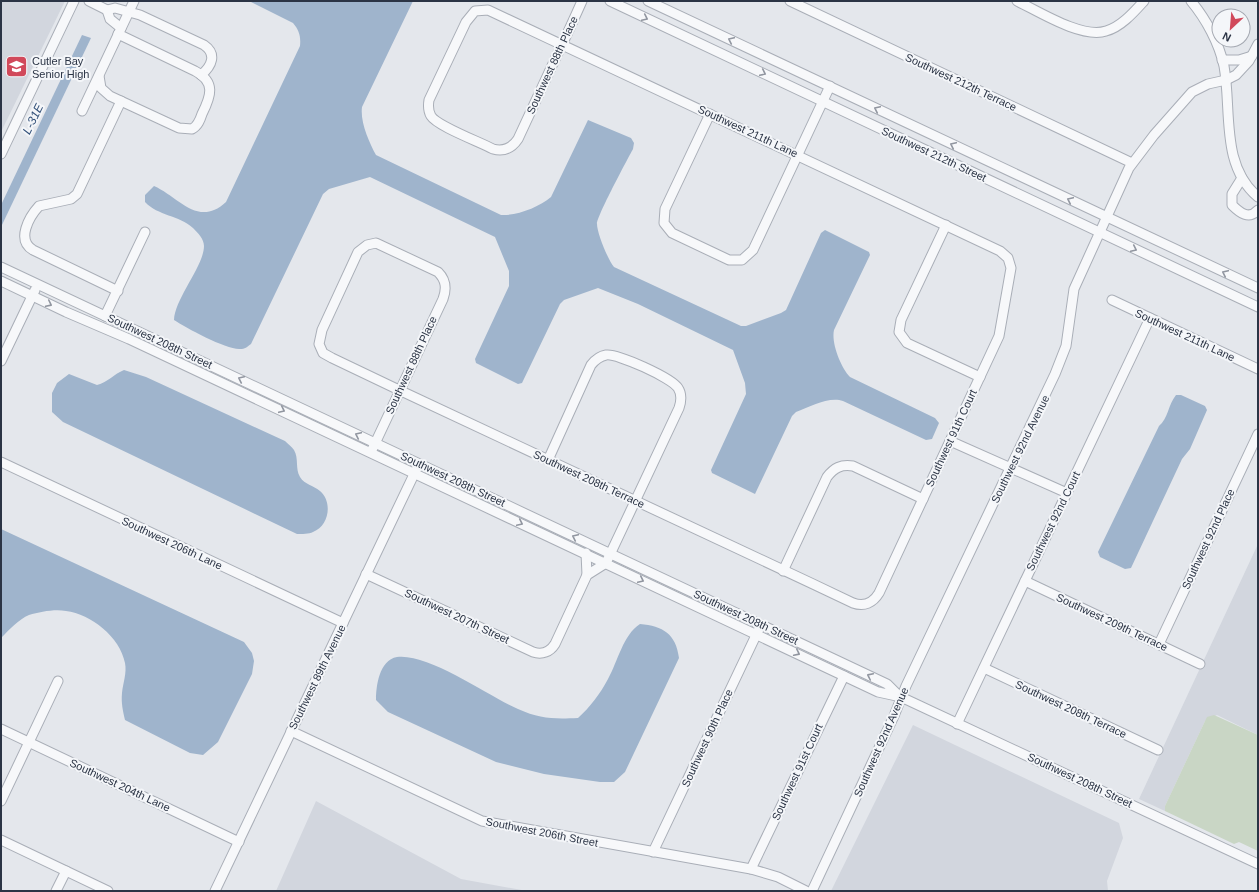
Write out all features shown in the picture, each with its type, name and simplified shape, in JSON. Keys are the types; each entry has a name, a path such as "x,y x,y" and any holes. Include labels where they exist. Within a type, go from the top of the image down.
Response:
{"street":[{"path":"1,154 74,1"},
{"path":"89,1 107,10 115,8 129,11 208,48 212,55 212,61 210,67 201,75"},
{"path":"82,111 134,1"},
{"name":"Southwest 88th Place","path":"508,148 518,139 582,1"},
{"name":"Southwest 212th Street","path":"610,1 1258,307"},
{"name":"Southwest 212th Street","path":"648,1 1258,288"},
{"name":"Southwest 212th Terrace","path":"790,1 1132,163"},
{"path":"1017,1 1072,27 1100,32 1117,26 1144,1"},
{"path":"1191,1 1203,17 1222,60 1226,80 1232,151 1242,178 1258,197"},
{"path":"99,76 102,90 179,128 192,129 197,125 210,96 209,84 201,75 120,31 110,19 107,10"},
{"name":"Southwest 211th Lane","path":"508,148 501,150 493,148 441,124 432,117 430,113 429,103 434,89 468,19 478,10 491,10 946,225 1000,251 1006,256 1011,264"},
{"name":"Southwest 92nd Avenue","path":"812,891 901,698 1062,358 1067,338 1072,294 1099,232 1132,163 1154,135 1192,92 1208,84 1226,80 1241,71 1252,56 1258,44"},
{"path":"1222,60 1239,60 1252,56"},
{"path":"710,114 665,209 665,226 676,235 729,260 740,261 746,258 753,250 830,86"},
{"path":"118,291 29,248 24,238 27,225 39,206 66,200 75,196 122,101"},
{"path":"1242,178 1232,194 1232,205 1241,213 1247,215 1252,215 1258,210"},
{"path":"946,225 901,320 899,332 907,343 980,377"},
{"path":"105,316 145,232"},
{"name":"Southwest 88th Place","path":"319,341 322,330 357,254 367,244 376,243 385,246 435,270 443,277 446,285 443,299 371,452"},
{"name":"Southwest 91th Court","path":"869,603 879,593 997,341 1002,326 1004,303 1011,272 1011,264"},
{"name":"Southwest 208th Street","path":"1,267 887,684 901,698"},
{"name":"Southwest 208th Street","path":"1,281 130,339 878,692 901,698 1258,864"},
{"path":"1,361 38,284"},
{"name":"Southwest 211th Lane","path":"1112,300 1258,369"},
{"name":"Southwest 92nd Court","path":"957,724 1150,318"},
{"name":"Southwest 208th Terrace","path":"319,341 321,350 329,357 853,603 862,605 869,603"},
{"path":"548,460 592,365 602,356 612,355 622,358 669,380 679,390 681,397 680,405 606,563 587,576"},
{"name":"Southwest 92nd Place","path":"1159,644 1258,434"},
{"path":"950,441 1067,493"},
{"name":"Southwest 206th Lane","path":"1,462 342,623"},
{"name":"Southwest 89th Avenue","path":"215,891 419,463"},
{"path":"783,571 827,477 836,468 842,465 856,468 922,499"},
{"path":"586,553 587,576"},
{"name":"Southwest 207th Street","path":"366,574 539,654 549,650 555,644 587,576"},
{"name":"Southwest 209th Terrace","path":"1025,581 1200,664"},
{"name":"Southwest 90th Place","path":"653,852 761,624"},
{"name":"Southwest 208th Terrace","path":"984,668 1158,750"},
{"name":"Southwest 91st Court","path":"751,869 844,676"},
{"path":"1,800 58,681"},
{"name":"Southwest 204th Lane","path":"1,729 239,842"},
{"name":"Southwest 206th Street","path":"291,731 477,819 751,869 778,877 806,891"},
{"path":"1,840 108,891"},
{"path":"56,891 66,871"}],"shaded area":[{"name":"Cutler Bay Senior High","path":"1,1 65,1 1,132"},
{"path":"1258,544 1258,735 1217,715 1205,721 1165,806 1165,811 1139,799"},
{"path":"913,725 1119,823 1123,838 1107,881 1108,891 831,891"},
{"path":"316,801 461,879 527,891 276,891"}],"green space":[{"path":"1214,715 1258,735 1258,851 1239,842 1234,844 1165,811 1165,806 1207,717"}],"water":[{"path":"249,1 413,1 362,107 362,119 368,138 376,155 501,215 514,214 528,210 551,197 588,120 631,138 634,143 633,149 606,201 597,224 601,240 612,264 614,267 741,326 746,326 786,310 821,233 825,230 869,252 870,255 834,330 833,335 835,348 843,368 850,377 935,418 939,423 932,439 926,440 843,401 826,401 796,412 792,416 755,494 712,473 711,470 746,394 745,383 733,350 638,304 598,288 564,300 560,304 522,383 518,384 476,363 475,359 509,286 509,271 495,237 370,177 329,189 323,194 251,344 240,349 226,346 197,333 174,320 179,302 203,254 204,243 199,234 193,228 181,220 150,207 145,202 145,195 154,186 189,208 206,212 216,209 226,202 300,46 299,33 293,23"},
{"name":"L-31E","path":"82,35 91,38 1,227 1,205"},
{"path":"124,370 146,377 285,441 295,453 300,477 304,482 320,491 327,501 328,507 326,519 323,525 311,533 297,534 63,422 52,412 52,393 57,383 69,374 97,385"},
{"path":"1176,395 1181,395 1205,406 1207,410 1190,449 1182,459 1131,568 1125,569 1100,557 1098,552 1159,426 1164,420"},
{"path":"1,529 244,642 252,653 254,661 252,674 218,742 203,755 190,753 125,720 122,707 122,689 125,674 125,663 122,653 111,636 103,628 85,617 76,613 61,610 29,615 14,625 1,638"},
{"path":"640,624 662,629 667,633 675,643 679,658 625,772 614,782 600,782 544,774 496,762 388,712 376,700 378,681 382,668 386,663 397,657 410,658 441,668 506,703 533,715 547,718 578,718 591,705 602,690 612,672 625,641"}],"place":[{"name":"Cutler Bay Senior High","path":"17,67"}]}
